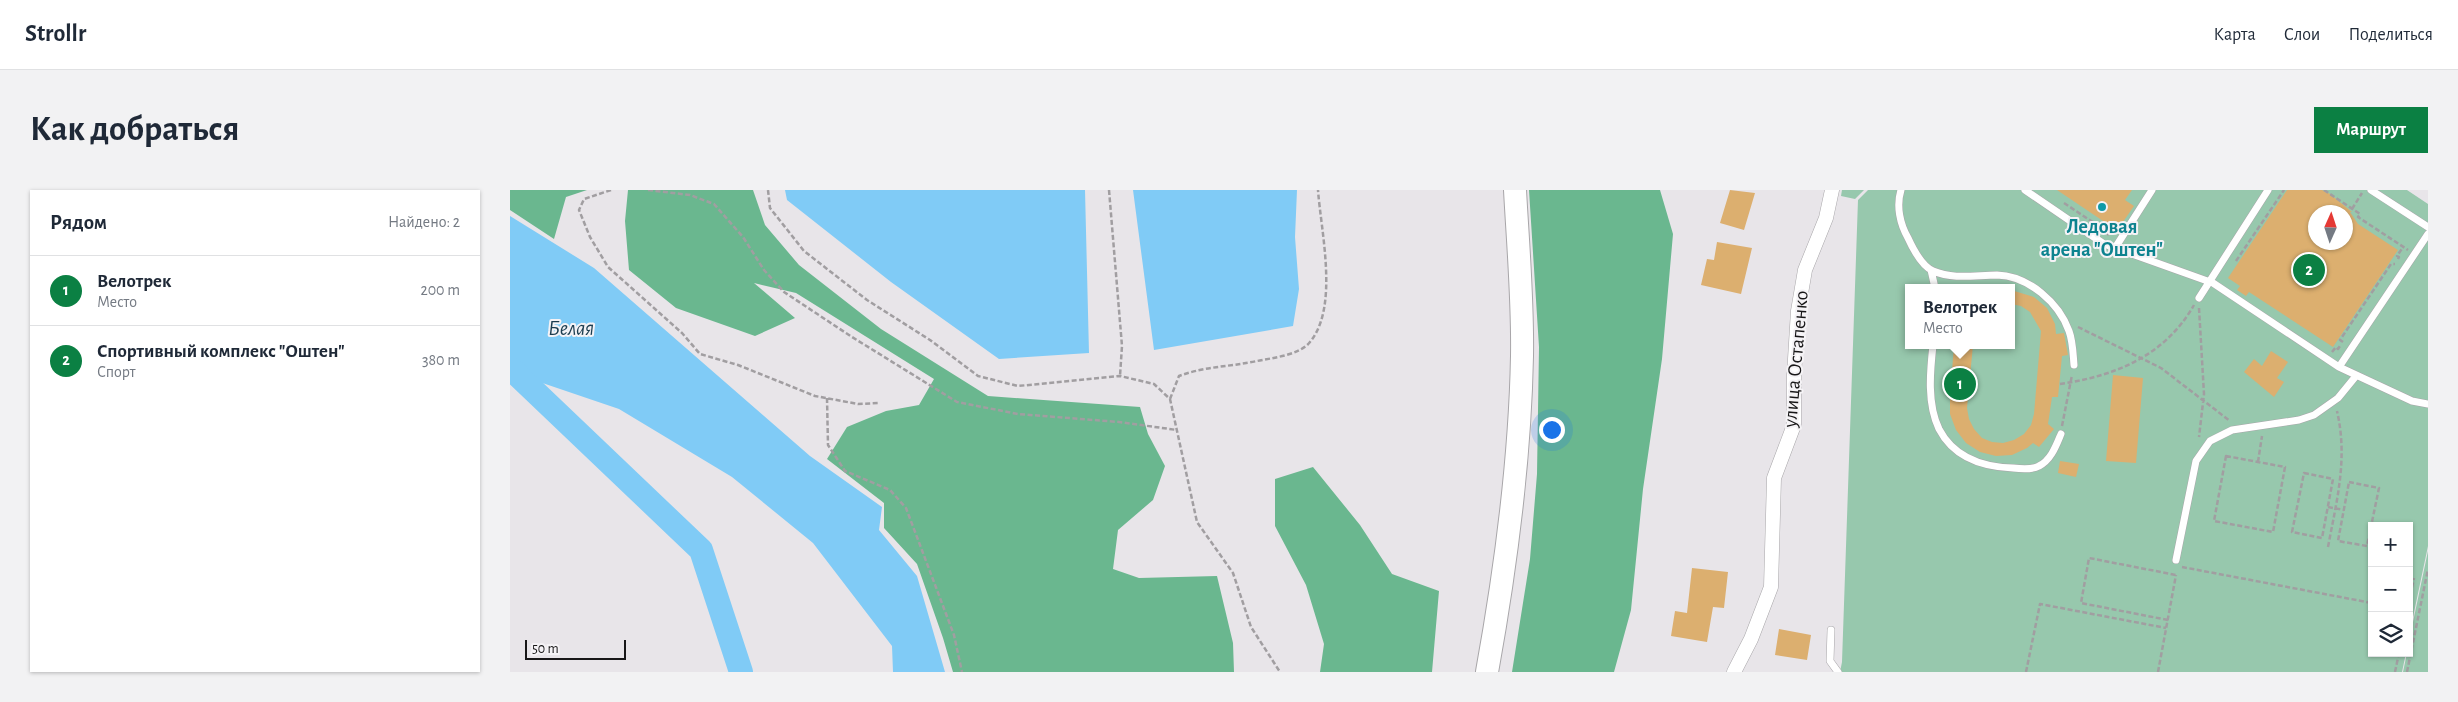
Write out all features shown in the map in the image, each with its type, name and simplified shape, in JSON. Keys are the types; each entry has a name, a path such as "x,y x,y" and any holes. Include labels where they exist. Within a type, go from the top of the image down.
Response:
{"main road":[{"path":"1487,672 1505,574 1518,461 1522,355 1516,190"}],"street":[{"name":"улица Остапенко","path":"1734,672 1751,639 1772,587 1774,478 1794,425 1794,375 1799,303 1805,270 1826,218 1832,190"}],"lane":[{"path":"1901,190 1900,215 1904,232 1915,252 1931,270 1934,284"},
{"path":"2025,190 2104,244 2208,281 2327,360 2356,376 2412,400 2428,404"},
{"path":"2115,248 2152,190"},
{"path":"2199,298 2208,281 2268,190"},
{"path":"2370,190 2428,227"},
{"path":"2340,367 2428,234"},
{"path":"1931,270 1957,277 2000,276 2012,278 2035,288 2051,302 2064,320 2072,341 2074,365"},
{"path":"1933,349 1932,399 1934,416 1947,442 1957,452 1972,461 1989,466 2026,469 2039,466 2047,459 2061,434"},
{"path":"2177,563 2196,461 2210,441 2226,432 2245,426 2298,420 2314,415 2334,402 2356,376"},
{"path":"1831,630 1830,661 1838,672"}],"path":[{"path":"611,190 584,199 579,210 590,237 608,267 682,334 700,354 738,365 815,396 858,404 878,403"},
{"path":"648,190 690,195 714,204 743,237 764,270 784,292 957,402 1018,414 1120,422 1177,430"},
{"path":"768,190 770,208 804,251 867,300 930,340 978,376 1018,386 1120,376 1154,384 1170,399"},
{"path":"1109,190 1122,346 1120,376"},
{"path":"1280,672 1251,627 1232,573 1198,522 1170,399 1179,376 1200,368 1255,361 1293,352 1310,343 1324,314 1327,279 1318,190"},
{"path":"2324,190 2346,205"},
{"path":"2353,208 2365,190"},
{"path":"2353,210 2360,214 2358,217 2414,254"},
{"path":"2327,360 2336,347 2338,349 2343,341 2340,340 2391,264 2394,266 2403,246"},
{"path":"2060,384 2089,380 2118,370 2140,358 2174,336 2184,324 2199,298"},
{"path":"2196,461 2203,401 2199,298"},
{"path":"2064,320 2161,368 2230,422 2245,426"},
{"path":"2061,434 2074,365"},
{"path":"827,398 828,445 845,471 890,490 906,508 954,635 962,672"},
{"path":"2328,547 2342,473 2343,437 2334,402"},
{"path":"2258,462 2262,439 2262,424"},
{"path":"2226,456 2258,462 2285,467 2273,532 2214,521 2226,456"},
{"path":"2304,473 2333,479 2328,507 2322,538 2292,532 2304,473"},
{"path":"2349,482 2379,488 2368,546 2338,541 2344,510 2349,482"},
{"path":"2328,507 2344,510"},
{"path":"2168,620 2081,603 2082,594 2089,558 2176,575"},
{"path":"2158,672 2177,563 2368,602"},
{"path":"2407,672 2428,569"},
{"path":"2413,583 2414,578"},
{"path":"2026,672 2040,604 2166,628"},
{"path":"2395,672 2398,657"}],"green space":[{"path":"510,190 587,190 566,197 554,239 510,210"},
{"path":"628,190 753,190 765,225 799,265 881,329 988,396 1140,407 1148,434 1165,466 1153,500 1118,530 1113,569 1139,578 1217,576 1233,643 1234,672 953,672 917,564 884,528 884,503 827,459 847,427 886,411 919,405 934,379 796,293 754,283 795,318 755,336 676,308 629,270 625,221"},
{"path":"1529,190 1660,190 1673,234 1662,359 1643,489 1631,610 1614,672 1512,672 1530,559 1537,474 1539,347"},
{"path":"1842,190 1864,190 1855,199 1841,196"},
{"path":"1868,190 2407,190 2428,204 2428,546 2413,617 2413,522 2368,522 2368,657 2405,657 2402,672 1840,672 1842,662 1858,200"},
{"path":"1313,467 1360,525 1392,574 1439,591 1432,672 1320,672 1324,644 1306,585 1275,526 1275,479"},
{"path":"2428,551 2428,672 2403,672 2406,657 2413,657 2413,622"}],"water":[{"path":"785,190 1085,190 1089,353 999,359 891,282 787,200"},
{"path":"1133,190 1297,190 1295,237 1299,289 1293,326 1154,350"},
{"name":"Белая","path":"510,216 594,268 810,456 882,507 879,530 917,576 945,672 893,672 892,646 813,543 732,477 619,409 510,372"}],"building":[{"path":"1730,190 1755,193 1744,230 1720,223"},
{"name":"Ледовая арена \"Оштен\"","path":"2057,190 2132,190 2125,200 2134,206 2116,232 2108,227 2109,225"},
{"path":"2287,190 2322,190 2343,205 2308,205 2308,250 2353,250 2353,216 2358,224 2398,250 2333,347 2249,292 2246,296 2237,290 2240,286 2228,278"},
{"path":"1717,242 1752,248 1741,294 1701,285 1707,259 1714,260"},
{"path":"2015,291 2034,297 2047,308 2055,324 2056,334 2064,333 2068,355 2062,356 2058,397 2052,397 2048,424 2054,429 2039,447 2033,443 2012,455 1996,456 1980,452 1966,443 1956,430 1950,414 1954,349 1973,349 1967,408 1969,419 1974,429 1982,438 1992,442 2003,443 2014,440 2024,434 2031,425 2034,414 2041,331 2030,312 2021,306 2015,305"},
{"path":"2271,351 2288,362 2277,378 2284,382 2274,397 2244,372 2254,359 2262,366"},
{"path":"2113,375 2143,378 2136,463 2106,461"},
{"path":"2060,461 2079,464 2076,477 2058,473"},
{"path":"1692,568 1728,572 1724,608 1713,607 1707,642 1671,636 1675,611 1687,613"},
{"path":"1779,629 1811,635 1807,660 1775,655"}],"waterway":[{"name":"Белая","path":"510,368 701,550 741,672"}],"place":[{"name":"Ледовая арена \"Оштен\"","path":"2102,207"},
{"name":"Спортивный комплекс \"Оштен\"","path":"2309,270"},
{"name":"Велотрек","path":"1960,384"}]}
